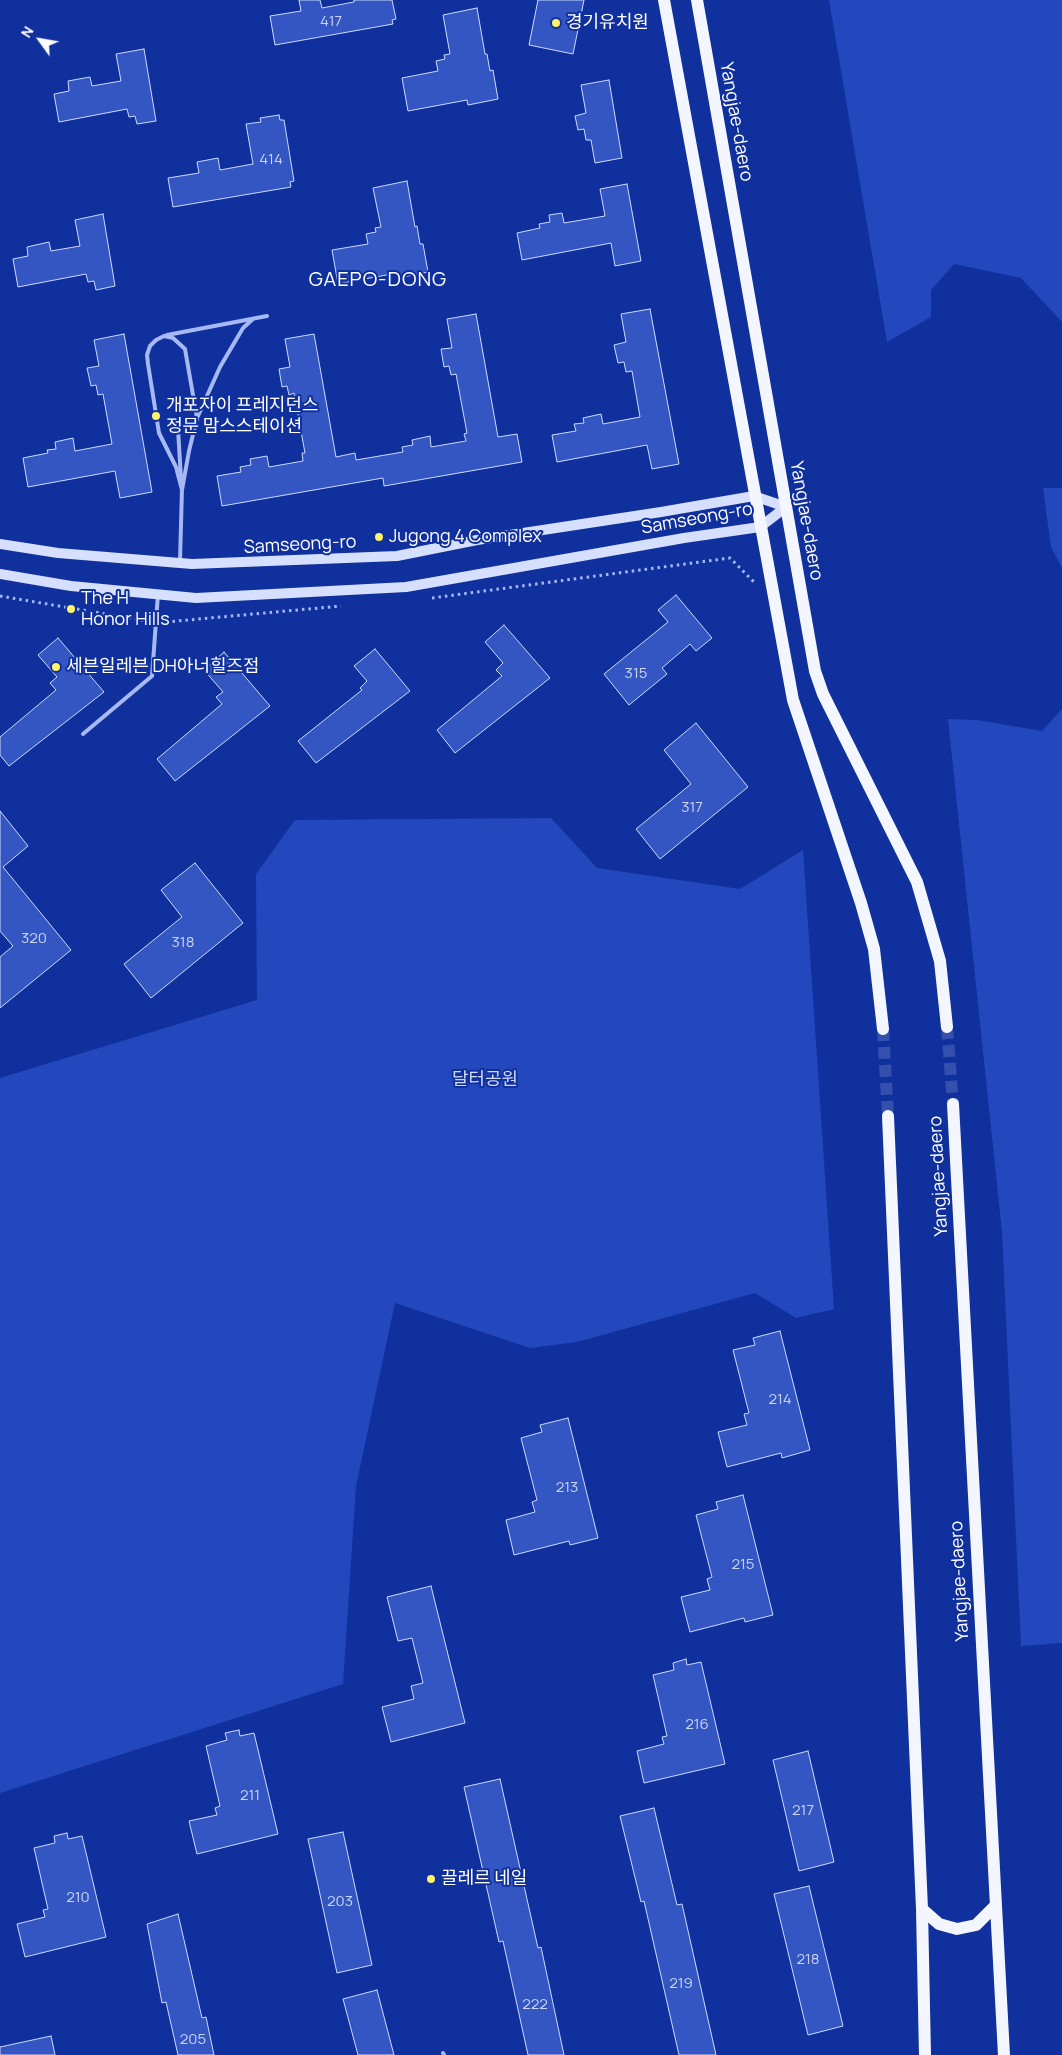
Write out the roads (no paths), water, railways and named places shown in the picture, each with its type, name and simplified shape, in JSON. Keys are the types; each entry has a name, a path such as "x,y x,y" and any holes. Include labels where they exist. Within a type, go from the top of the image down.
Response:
{"main road":[{"path":"664,0 793,700 861,903 874,949 883,1029"},
{"name":"Yangjae-daero","path":"697,0 815,671 823,694 917,882 940,961 947,1027"},
{"name":"Samseong-ro","path":"0,544 58,554 180,563 241,564 397,556 477,540 754,496 786,507"},
{"name":"Samseong-ro","path":"0,574 71,586 196,598 406,587 684,538 760,527 786,507"},
{"name":"Yangjae-daero","path":"953,1104 1004,2055"},
{"path":"888,1116 922,1909 925,2055"},
{"path":"922,1909 939,1924 957,1930 976,1925 995,1906"}],"lane":[{"path":"182,490 176,467 159,433 148,364 150,346 164,336 267,316"},
{"path":"182,490 190,444 197,418 220,367 238,336 253,318"},
{"path":"164,336 173,338 185,349 197,418"},
{"path":"178,429 182,490 180,563"},
{"path":"83,734 152,676 158,594"}],"tunnel":[{"path":"947,1027 953,1104"},
{"path":"883,1029 888,1116"}],"place":[{"name":"경기유치원","path":"556,23"},
{"name":"개포자이 프레지던스 정문 맘스스테이션","path":"156,416"},
{"name":"Jugong 4 Complex","path":"379,537"},
{"name":"The H Honor Hills","path":"71,609"},
{"name":"세븐일레븐 DH아너힐즈점","path":"56,667"},
{"name":"끌레르 네일","path":"431,1879"}],"district":[{"name":"GAEPO-DONG","path":"378,280"}],"park label":[{"name":"달터공원","path":"485,1080"}]}
